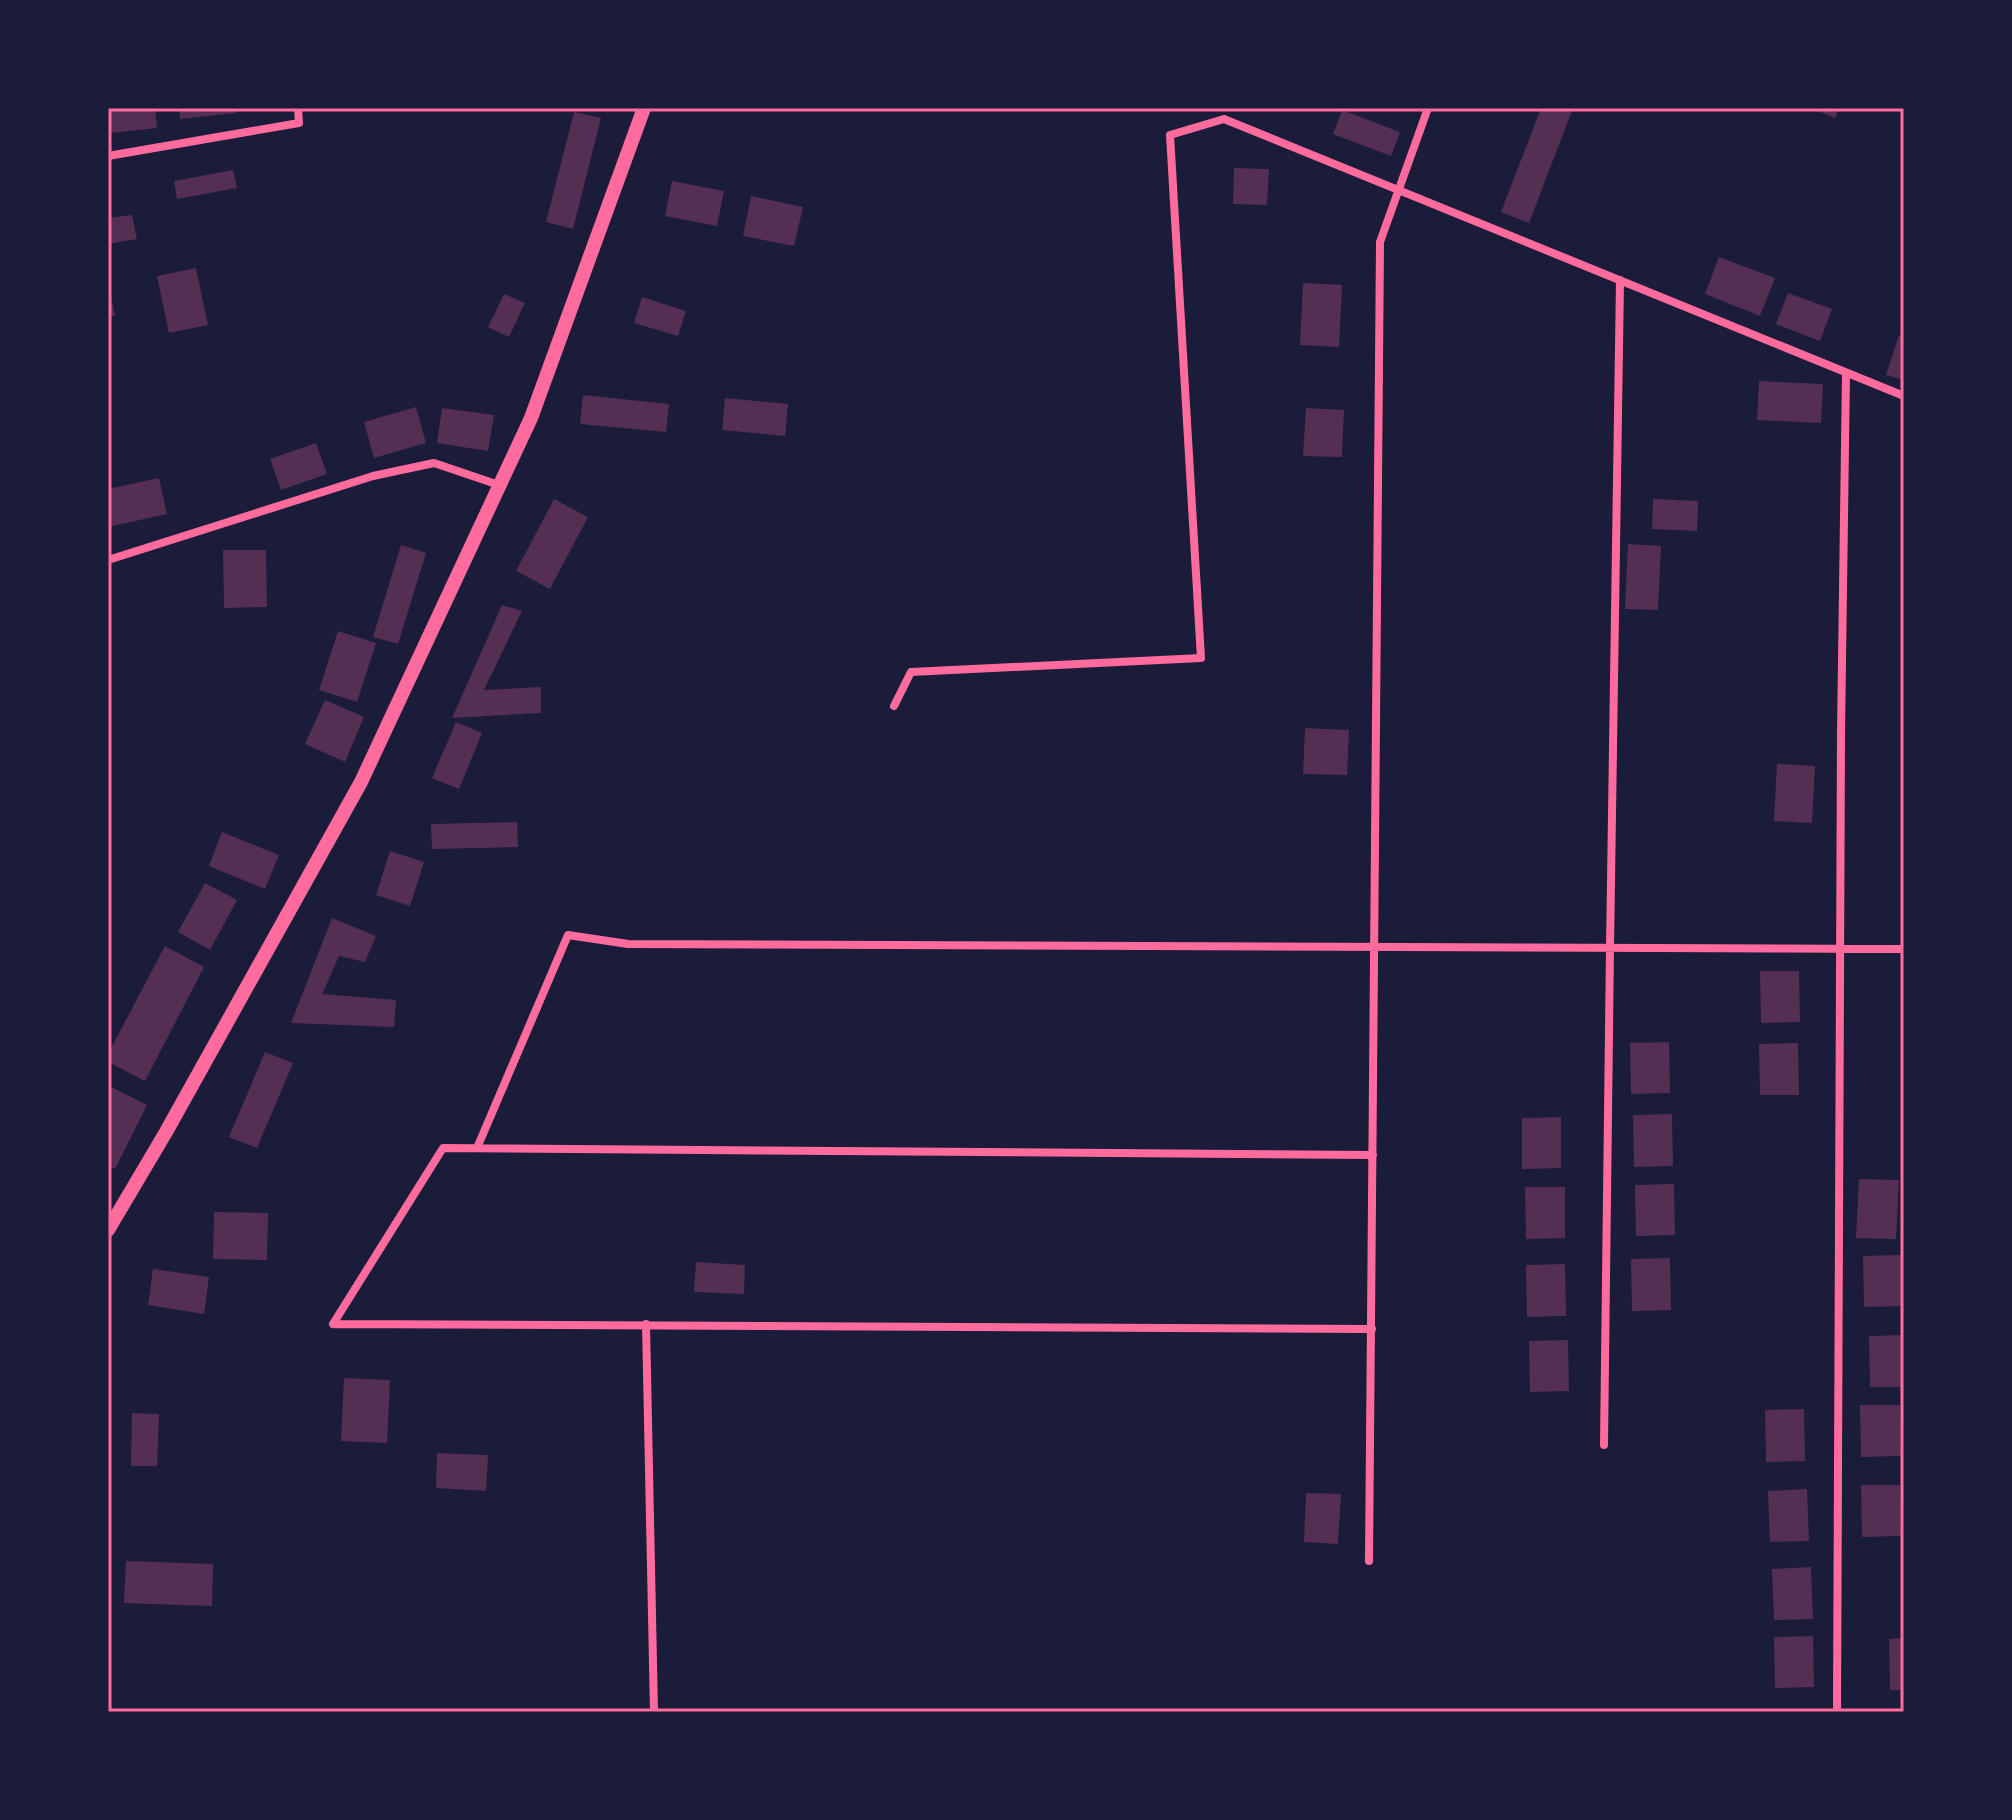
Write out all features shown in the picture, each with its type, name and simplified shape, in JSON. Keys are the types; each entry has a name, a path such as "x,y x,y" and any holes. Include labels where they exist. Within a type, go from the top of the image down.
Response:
{"street":[{"path":"108,156 299,123 298,108"},
{"path":"108,1230 361,782 531,418 644,108"},
{"path":"1369,1561 1380,242 1428,108"},
{"path":"894,706 911,672 1201,658 1170,135 1224,119 1904,396"},
{"path":"1604,1445 1620,280"},
{"path":"1837,1712 1846,373"},
{"path":"108,560 373,476 434,463 499,485"},
{"path":"477,1148 568,935 628,944 1904,949"},
{"path":"1372,1329 333,1324 443,1148 1373,1155"},
{"path":"646,1324 654,1712"}],"building":[{"path":"155,108 157,128 110,133 108,109"},
{"path":"179,108 236,108 236,113 180,119"},
{"path":"1541,108 1573,108 1529,223 1501,212"},
{"path":"1810,108 1839,108 1835,118"},
{"path":"1342,110 1400,132 1391,156 1333,134"},
{"path":"574,112 601,118 573,229 546,222"},
{"path":"1234,168 1269,169 1267,205 1233,204"},
{"path":"233,170 237,188 177,199 174,181"},
{"path":"672,181 724,191 717,226 665,216"},
{"path":"751,196 803,207 794,246 743,236"},
{"path":"132,215 137,239 108,244 108,218"},
{"path":"1719,257 1775,278 1760,316 1705,294"},
{"path":"196,268 208,325 169,333 157,276"},
{"path":"1303,283 1342,285 1339,347 1300,345"},
{"path":"108,287 115,316 108,317"},
{"path":"1788,293 1832,309 1820,341 1776,324"},
{"path":"504,294 525,303 509,337 488,327"},
{"path":"642,297 686,311 678,336 634,323"},
{"path":"1899,335 1904,337 1904,380 1886,375"},
{"path":"1759,381 1823,384 1821,423 1757,420"},
{"path":"583,395 669,404 666,432 580,424"},
{"path":"725,398 788,404 785,436 722,430"},
{"path":"416,407 426,443 374,458 364,422"},
{"path":"442,408 494,415 488,451 437,443"},
{"path":"1306,408 1344,410 1342,457 1303,456"},
{"path":"316,443 327,474 281,490 270,459"},
{"path":"159,478 167,514 108,527 108,489"},
{"path":"554,499 588,517 550,589 516,571"},
{"path":"1653,499 1698,501 1697,531 1652,529"},
{"path":"1628,544 1661,546 1658,610 1625,609"},
{"path":"401,545 426,553 398,644 373,637"},
{"path":"223,550 266,550 267,607 224,608"},
{"path":"502,605 522,611 484,690 541,687 541,713 452,718"},
{"path":"338,631 376,643 357,702 319,690"},
{"path":"325,700 364,717 345,762 305,744"},
{"path":"456,722 482,733 459,789 432,778"},
{"path":"1305,728 1349,730 1347,775 1303,774"},
{"path":"1777,764 1815,766 1812,823 1774,821"},
{"path":"517,822 518,847 432,849 431,824"},
{"path":"222,832 279,855 265,889 209,866"},
{"path":"390,851 424,862 410,906 376,895"},
{"path":"205,883 237,900 210,950 178,932"},
{"path":"332,918 376,936 365,962 339,956 322,994 396,1000 394,1027 291,1023"},
{"path":"165,946 204,967 145,1081 108,1062 108,1054"},
{"path":"1760,971 1799,971 1800,1022 1761,1023"},
{"path":"1669,1042 1670,1093 1631,1094 1630,1043"},
{"path":"1798,1043 1799,1095 1760,1095 1759,1044"},
{"path":"265,1052 293,1063 257,1148 229,1137"},
{"path":"111,1087 147,1105 115,1169 108,1166 108,1093"},
{"path":"1672,1114 1673,1166 1634,1167 1633,1115"},
{"path":"1561,1117 1561,1168 1522,1169 1522,1118"},
{"path":"1859,1179 1899,1180 1896,1239 1856,1238"},
{"path":"1674,1184 1675,1235 1636,1236 1635,1185"},
{"path":"1525,1187 1565,1187 1565,1238 1526,1239"},
{"path":"214,1212 268,1213 267,1260 213,1259"},
{"path":"1902,1255 1903,1306 1864,1307 1863,1256"},
{"path":"1670,1258 1671,1310 1632,1311 1631,1259"},
{"path":"696,1262 745,1265 744,1294 694,1292"},
{"path":"1565,1264 1566,1316 1527,1317 1526,1265"},
{"path":"153,1269 209,1277 204,1314 148,1305"},
{"path":"1904,1335 1904,1387 1870,1387 1869,1336"},
{"path":"1568,1340 1569,1391 1530,1392 1529,1341"},
{"path":"344,1378 390,1380 387,1443 341,1441"},
{"path":"1860,1405 1900,1405 1901,1456 1861,1457"},
{"path":"1804,1409 1805,1461 1766,1462 1765,1410"},
{"path":"132,1413 159,1414 157,1466 131,1466"},
{"path":"437,1453 488,1455 486,1491 436,1488"},
{"path":"1861,1485 1900,1485 1901,1536 1862,1537"},
{"path":"1807,1489 1809,1541 1770,1542 1768,1491"},
{"path":"1306,1493 1341,1494 1338,1544 1304,1542"},
{"path":"126,1561 213,1564 212,1606 124,1603"},
{"path":"1811,1567 1813,1619 1774,1620 1772,1569"},
{"path":"1813,1636 1814,1687 1775,1688 1774,1637"},
{"path":"1904,1638 1904,1690 1890,1690 1889,1639"}]}
